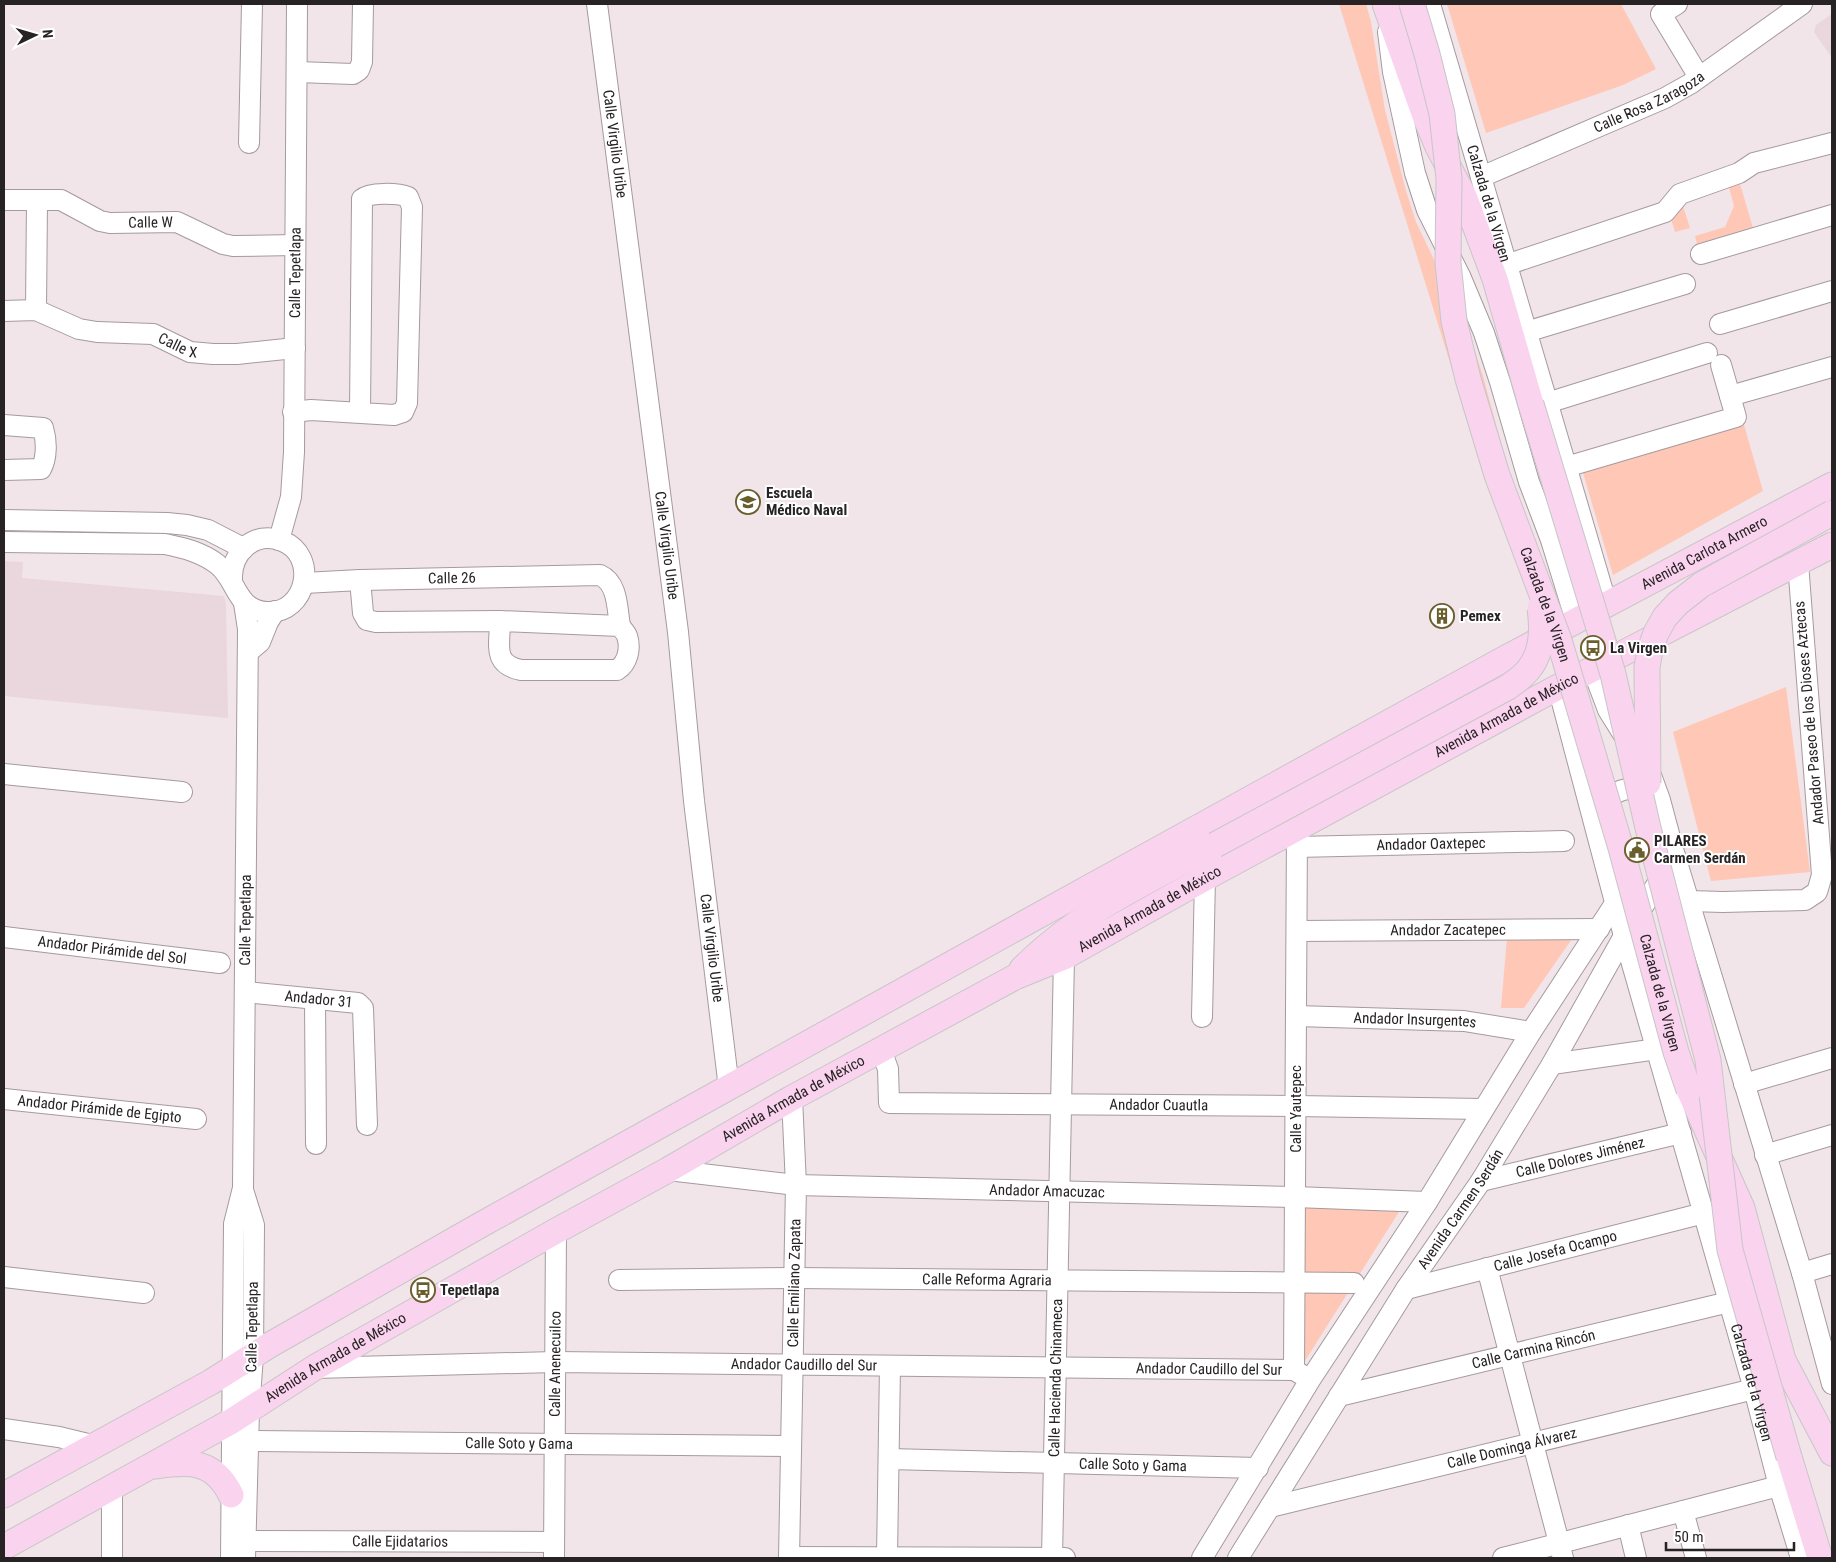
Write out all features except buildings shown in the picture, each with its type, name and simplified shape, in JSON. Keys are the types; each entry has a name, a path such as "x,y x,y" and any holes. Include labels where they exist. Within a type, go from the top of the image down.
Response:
{"main road":[{"name":"Calzada de la Virgen","path":"1412,4 1442,114 1449,179 1448,263 1454,321 1468,379 1497,475 1534,578 1559,640 1622,848 1676,1052 1688,1090 1742,1208 1783,1360 1832,1453"},
{"name":"Calzada de la Virgen","path":"1385,6 1425,116 1438,147 1464,196 1539,403 1612,674 1648,828 1708,1060 1730,1250 1820,1558"},
{"name":"Avenida Carlota Armero","path":"1576,621 1832,485"},
{"path":"1648,828 1647,667 1650,650 1665,617 1678,603 1701,585 1832,513"},
{"path":"1593,670 1832,545"},
{"path":"1016,977 1040,952 1101,906 1508,687 1528,671 1538,656 1542,636 1542,620 1534,578"},
{"path":"4,1495 232,1371 253,1356 484,1223 1081,892 1576,621"},
{"name":"Avenida Armada de México","path":"4,1546 149,1467 240,1415 314,1368 668,1170 792,1098 1016,977 1064,957 1205,878 1297,838 1558,688 1593,670"},
{"path":"149,1467 183,1463 206,1466 226,1484 231,1495"}],"street":[{"path":"249,143 252,4"},
{"name":"Calle Tepetlapa","path":"279,540 291,497 294,452 297,4"},
{"path":"297,72 353,74 359,70 362,62 363,4"},
{"name":"Calle Virgilio Uribe","path":"597,4 678,632 694,801 730,1088"},
{"name":"Calzada de la Virgen","path":"1430,4 1526,332 1539,403 1566,467 1607,604"},
{"path":"1677,4 1660,14 1699,77"},
{"name":"Calle Rosa Zaragoza","path":"1481,177 1644,108 1690,84 1802,4"},
{"path":"1385,6 1393,72 1415,173 1427,210 1461,278 1484,333 1529,482 1551,540 1576,621"},
{"path":"1506,265 1665,212 1680,194 1740,173 1754,163 1832,143"},
{"path":"293,412 311,410 394,415 402,412 407,403 412,207 408,197 401,195 367,195 362,199 360,412"},
{"name":"Calle W","path":"4,200 61,200 100,221 110,223 177,222 223,244 232,246 295,245"},
{"path":"4,311 36,310 37,201"},
{"path":"1701,254 1832,215"},
{"path":"1526,332 1685,284"},
{"path":"1720,324 1832,291"},
{"name":"Calle X","path":"36,310 80,329 97,332 153,334 190,352 237,354 295,348"},
{"path":"1539,403 1714,359 1730,396 1736,417 1566,467"},
{"path":"1730,396 1832,367"},
{"path":"4,425 43,428 46,438 45,462 41,469 4,470"},
{"path":"4,520 187,525 208,530 242,548"},
{"path":"183,548 187,525"},
{"path":"270,538 279,540 293,548 302,560 305,575 304,583 297,598 290,604 275,611 259,611 244,603 236,592 232,579 233,563 242,548 250,542 270,538"},
{"path":"4,542 165,544 200,553 219,565 232,579"},
{"name":"Andador Paseo de los Dioses Aztecas","path":"1689,901 1805,900 1816,892 1822,875 1798,563"},
{"name":"Calle 26","path":"304,583 600,575 607,578 613,586 620,626"},
{"path":"360,580 363,613 367,620 376,622 500,621 620,626 627,635 627,658 624,666 618,670 521,670 511,668 503,663 500,652 500,621"},
{"name":"Calle Tepetlapa","path":"244,603 248,629 246,992 242,1188 234,1224 232,1371 240,1415 248,1441 245,1549"},
{"path":"248,652 260,642 268,622 275,611"},
{"path":"1593,670 1608,710 1619,729 1648,767 1660,800 1675,856 1802,1273 1832,1384"},
{"name":"Calzada de la Virgen","path":"1558,688 1600,839 1624,936 1801,1558"},
{"path":"4,774 182,792"},
{"path":"1600,839 1608,800 1619,791 1631,789 1647,790 1660,800"},
{"name":"Andador Oaxtepec","path":"1297,838 1564,841"},
{"name":"Calle Yautepec","path":"1297,838 1294,1283 1302,1375"},
{"name":"Avenida Carmen Serdán","path":"1238,1558 1406,1289 1481,1181 1552,1064 1624,936 1675,856"},
{"path":"1202,1017 1205,878"},
{"name":"Avenida Carmen Serdán","path":"1202,1558 1258,1468 1302,1375 1427,1202 1531,1032 1616,902"},
{"name":"Andador Zacatepec","path":"1297,931 1599,929"},
{"name":"Andador Pirámide del Sol","path":"4,937 220,963"},
{"name":"Calle Hacienda Chinameca","path":"1056,1558 1054,1463 1064,957"},
{"name":"Andador 31","path":"246,992 358,1004 363,1008 367,1125"},
{"path":"315,999 316,1144"},
{"name":"Andador Insurgentes","path":"1296,1016 1464,1021 1531,1032"},
{"path":"1552,1064 1657,1049"},
{"name":"Andador Cuautla","path":"881,1050 888,1069 889,1103 1484,1109"},
{"path":"1744,1084 1832,1058"},
{"name":"Calle Emiliano Zapata","path":"789,1558 796,1185 792,1098"},
{"name":"Andador Pirámide de Egipto","path":"4,1099 196,1120"},
{"name":"Calle Dolores Jiménez","path":"1481,1181 1681,1133"},
{"path":"1765,1155 1832,1135"},
{"name":"Andador Amacuzac","path":"668,1170 796,1185 1427,1202"},
{"name":"Calle Tepetlapa","path":"230,1558 231,1495 240,1415 253,1356 254,1225 242,1188"},
{"name":"Calle Josefa Ocampo","path":"1406,1289 1704,1213"},
{"name":"Calle Anenecuilco","path":"554,1550 556,1231"},
{"path":"1802,1273 1832,1264"},
{"path":"1488,1268 1561,1551"},
{"path":"4,1277 144,1293"},
{"name":"Calle Reforma Agraria","path":"619,1280 794,1278 1354,1283"},
{"name":"Calle Carmina Rincón","path":"1339,1396 1728,1302"},
{"name":"Andador Caudillo del Sur","path":"314,1368 555,1362 1056,1367 1302,1375"},
{"path":"887,1557 890,1366"},
{"name":"Calle Dominga Álvarez","path":"1270,1507 1754,1389"},
{"path":"4,1429 59,1437 96,1446"},
{"name":"Calle Soto y Gama","path":"248,1441 791,1446"},
{"name":"Calle Soto y Gama","path":"889,1459 1258,1468"},
{"path":"112,1486 112,1558"},
{"path":"1505,1558 1561,1551 1628,1525 1779,1486"},
{"path":"1684,1511 1696,1558"},
{"path":"1628,1525 1636,1558"},
{"name":"Calle Ejidatarios","path":"245,1549 554,1550"},
{"path":"789,1558 1056,1558"}],"shaded area":[{"path":"1339,4 1366,4 1371,22 1385,110 1406,191 1416,222 1469,333 1501,443 1477,450"},
{"path":"1447,4 1621,4 1656,69 1623,85 1486,133"},
{"path":"1832,14 1832,58 1814,32 1816,25"},
{"path":"1738,177 1753,228 1697,244 1695,236 1725,227 1734,206 1727,180"},
{"path":"1681,200 1690,228 1675,232 1669,212"},
{"path":"1742,418 1763,491 1613,575 1581,466"},
{"path":"4,561 23,562 22,578 224,596 226,605 228,718 4,696"},
{"path":"1786,687 1810,872 1711,881 1673,732"},
{"path":"1576,933 1524,1008 1501,1008 1507,937"},
{"path":"1299,1202 1402,1207 1303,1364"}],"place":[{"name":"Escuela Médico Naval","path":"748,502"},
{"name":"Pemex","path":"1442,616"},
{"name":"La Virgen","path":"1593,648"},
{"name":"PILARES Carmen Serdán","path":"1637,850"},
{"name":"Tepetlapa","path":"423,1290"}]}
